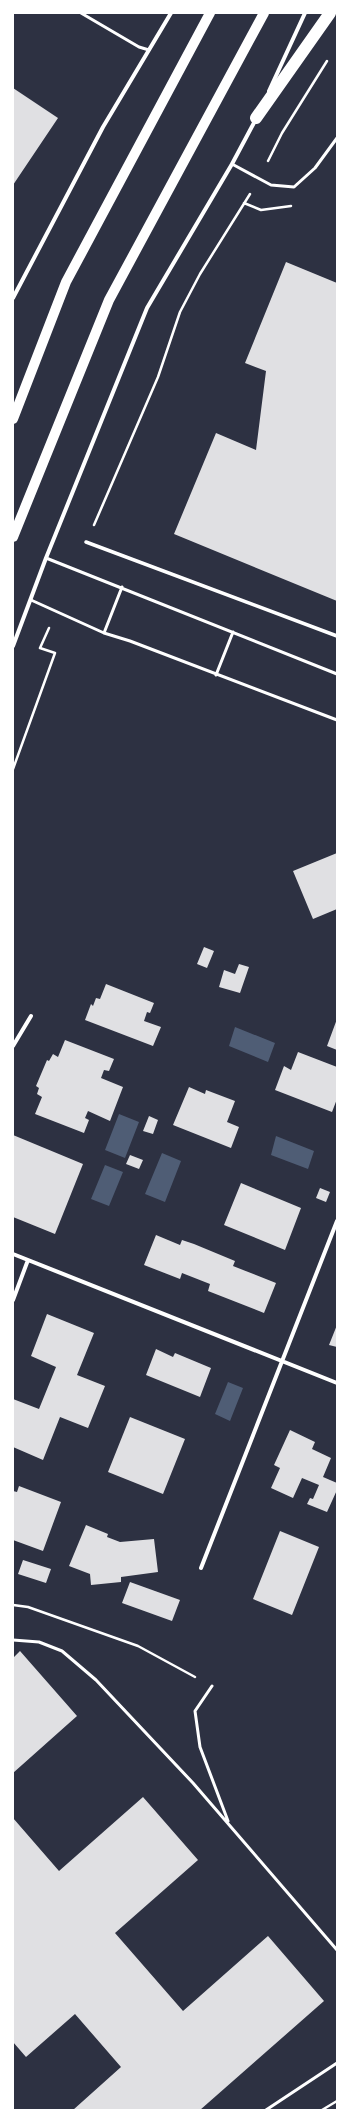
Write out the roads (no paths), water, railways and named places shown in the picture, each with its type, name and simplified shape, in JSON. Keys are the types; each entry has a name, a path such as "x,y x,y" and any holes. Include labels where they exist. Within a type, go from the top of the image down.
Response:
{"highway":[{"path":"256,118 330,13"}],"main road":[{"path":"13,419 66,282 210,13"},
{"path":"13,537 109,300 264,13"}],"street":[{"path":"13,298 103,127 170,13"},
{"path":"13,646 46,558 148,308 232,164 256,118 305,13"},
{"path":"86,542 337,636"},
{"path":"13,1046 31,1016"},
{"path":"201,1568 281,1360 337,1221"},
{"path":"13,1254 337,1383"},
{"path":"13,1300 28,1260"}],"lane":[{"path":"81,13 148,50"},
{"path":"232,164 258,180 271,185 294,187 315,168 337,138"},
{"path":"46,558 122,587 337,674"},
{"path":"104,633 122,587"},
{"path":"31,600 104,633 130,641 337,720"},
{"path":"216,675 233,632"},
{"path":"13,1640 38,1642 62,1651 96,1680 193,1783 337,1950"},
{"path":"212,1686 195,1711 200,1747 229,1825"},
{"path":"266,2110 337,2064"}],"water":[{"path":"235,1027 275,1043 268,1062 229,1046"},
{"path":"119,1114 139,1122 125,1158 105,1150"},
{"path":"276,1136 314,1151 308,1169 271,1155"},
{"path":"162,1153 181,1161 165,1202 145,1194"},
{"path":"105,1165 123,1172 109,1206 91,1199"},
{"path":"228,1382 243,1388 230,1421 215,1414"}]}
